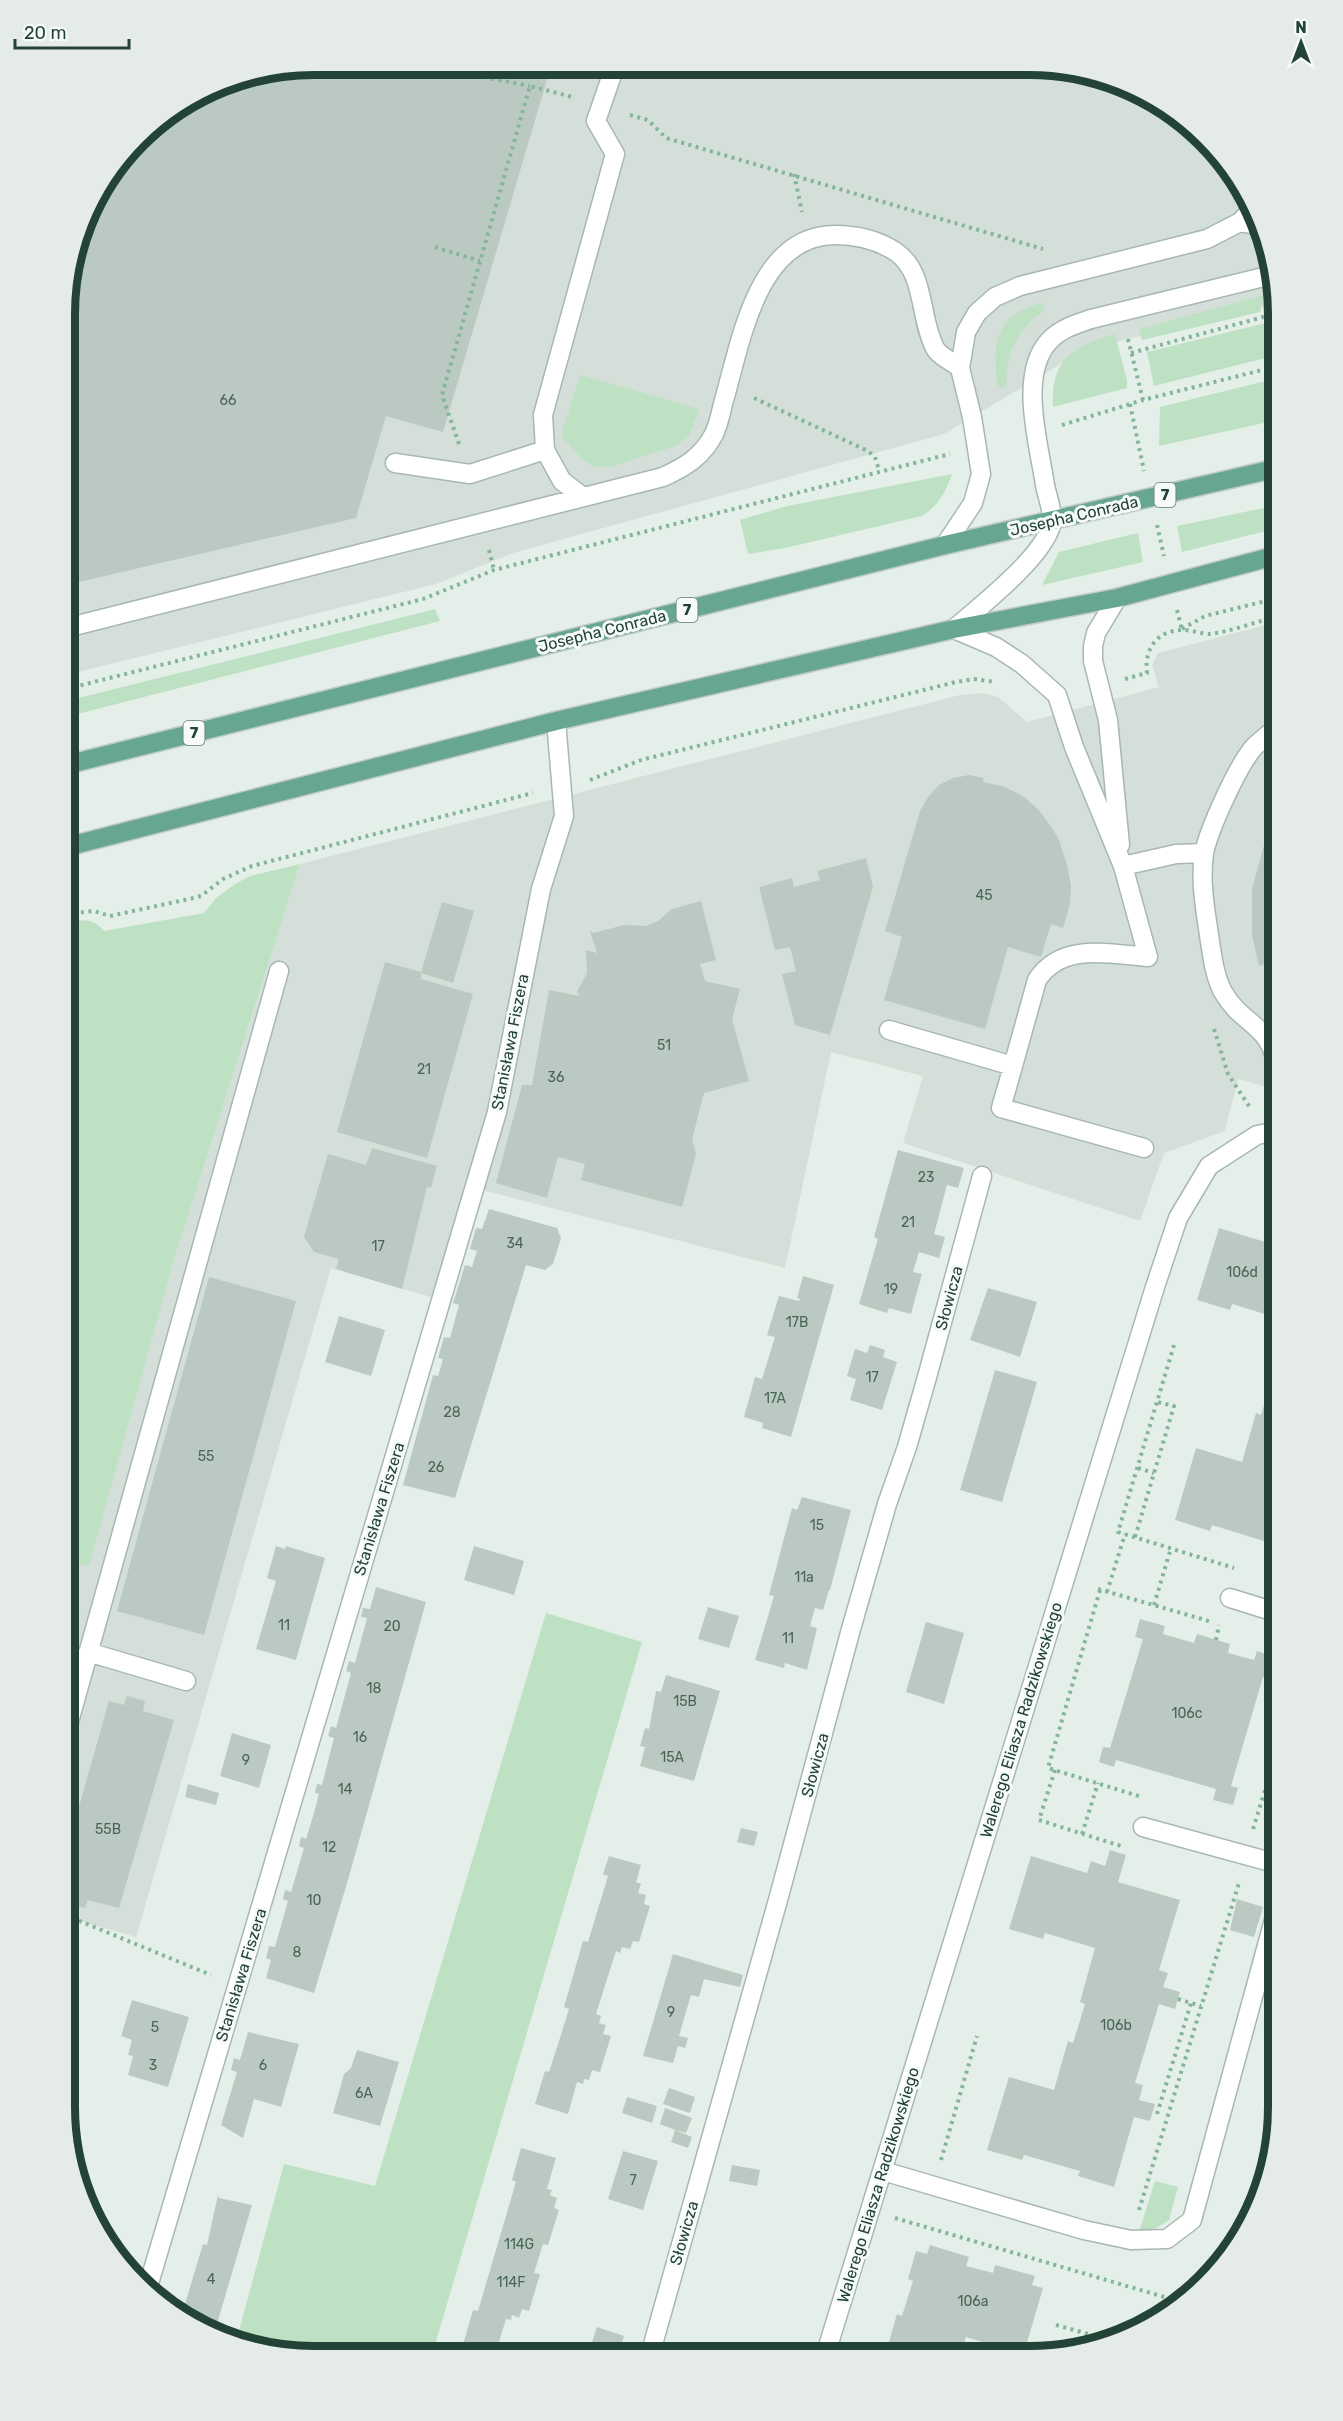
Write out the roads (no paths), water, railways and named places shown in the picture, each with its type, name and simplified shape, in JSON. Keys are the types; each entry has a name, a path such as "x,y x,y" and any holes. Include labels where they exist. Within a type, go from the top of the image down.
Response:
{"main road":[{"name":"Josepha Conrada","path":"75,763 945,545 1268,470"},
{"path":"75,845 556,721 954,629 1117,598 1268,558"}],"street":[{"path":"583,497 562,481 545,450 543,415 615,154 596,121 612,75"},
{"path":"945,545 973,502 981,474 972,417 960,368 966,332 977,313 995,297 1020,286 1207,239 1247,215"},
{"path":"75,626 663,477 686,466 704,452 715,432 751,303 780,259 792,247 808,239 828,235 847,235 873,241 897,253 908,264 915,279 935,350 960,368"},
{"path":"1144,1148 1001,1108 1037,980 1044,968 1069,955 1148,957 1123,866 1074,747 1057,695 1022,664 996,647 954,629 1018,574 1042,543 1052,521 1032,397 1034,368 1037,359 1050,340 1071,326 1091,319 1265,277"},
{"path":"395,464 470,474 545,450"},
{"path":"1117,598 1096,633 1093,661 1108,720 1123,866"},
{"name":"Stanisława Fiszera","path":"150,2281 497,1112 541,889 564,816 556,721"},
{"path":"1268,735 1253,748 1220,807 1204,853 1202,891 1216,972 1223,991 1236,1009 1268,1038"},
{"path":"1123,866 1176,854 1204,853"},
{"path":"75,1699 279,970"},
{"path":"889,1030 1013,1066"},
{"name":"Walerego Eliasza Radzikowskiego","path":"828,2346 1178,1218 1209,1166 1257,1135 1268,1133"},
{"name":"Słowicza","path":"653,2346 778,1900 851,1629 921,1397 982,1176"},
{"path":"1230,1598 1268,1610"},
{"path":"88,1652 186,1681"},
{"path":"1143,1827 1268,1861"},
{"path":"883,2171 1084,2230 1131,2240 1167,2239 1192,2220 1268,1942"}]}
